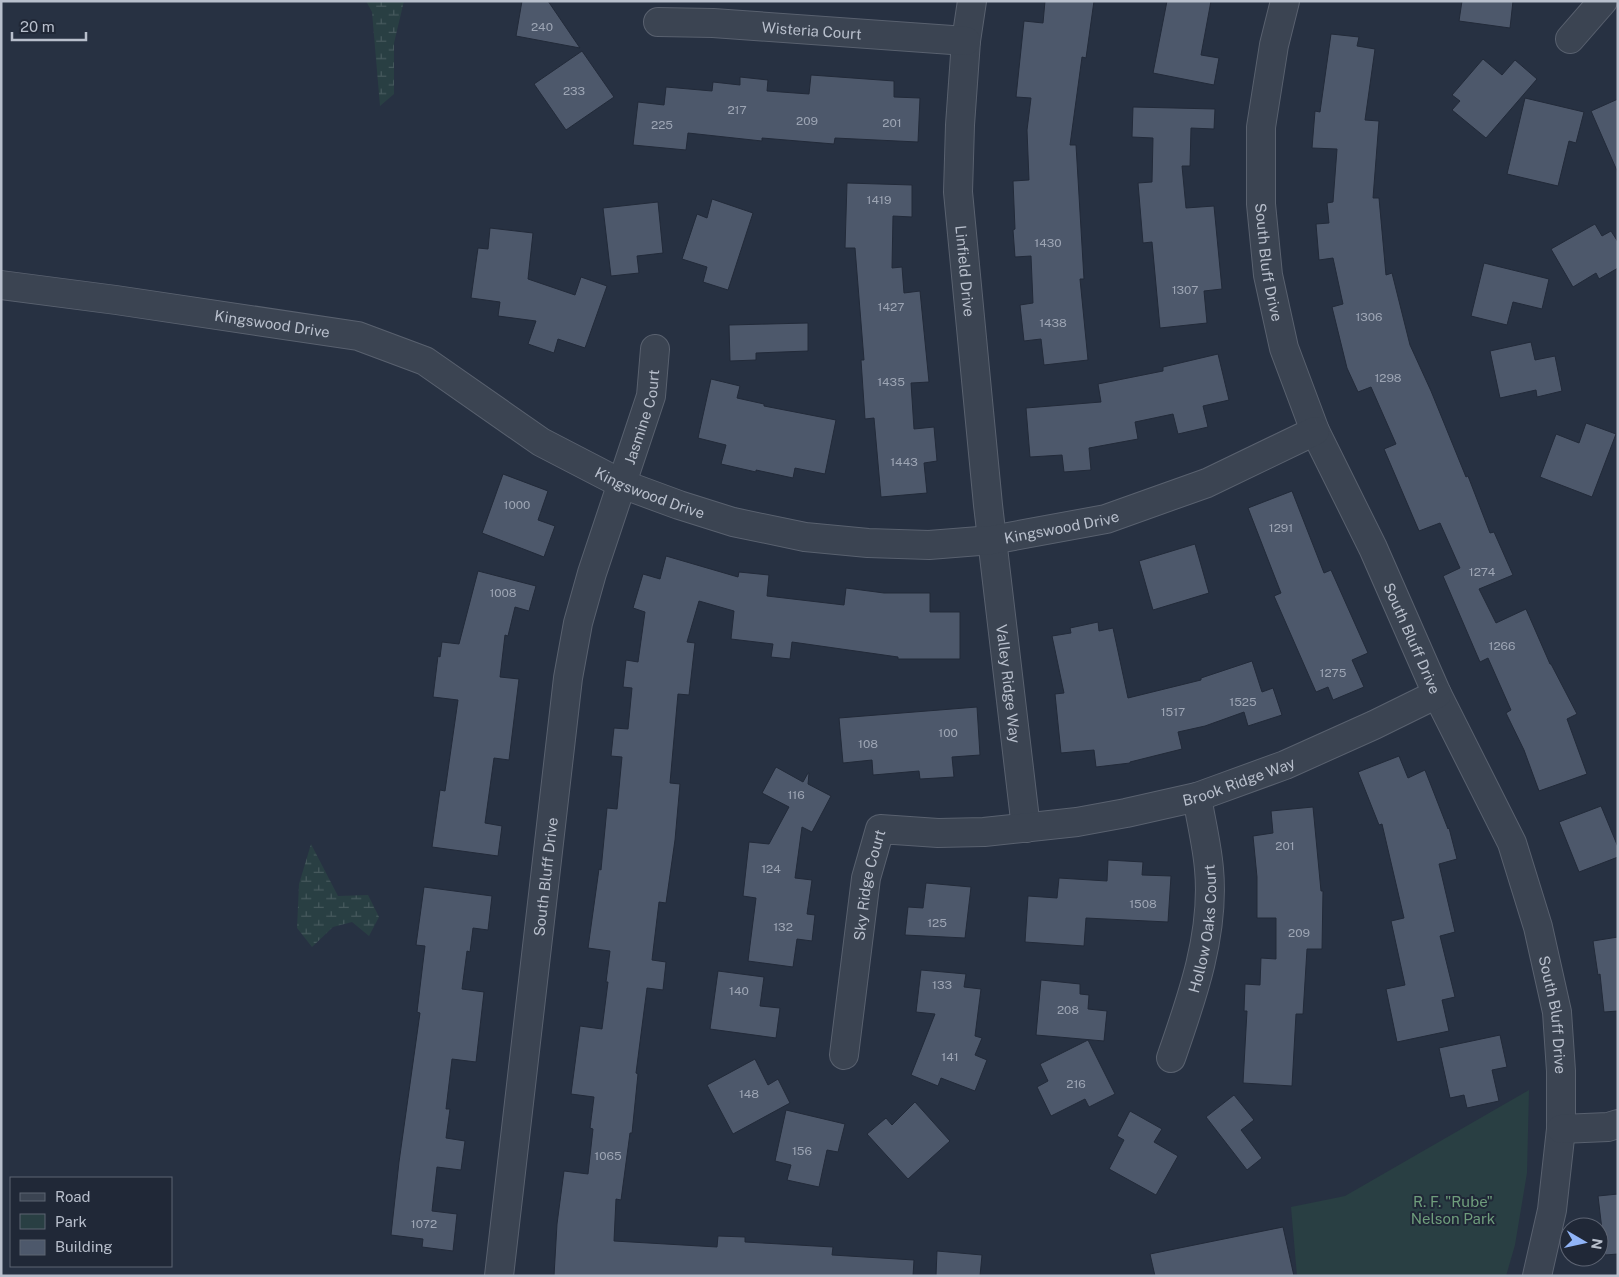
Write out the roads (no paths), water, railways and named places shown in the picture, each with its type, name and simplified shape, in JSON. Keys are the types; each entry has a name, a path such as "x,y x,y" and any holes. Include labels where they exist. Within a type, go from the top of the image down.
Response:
{"street":[{"name":"Linfield Drive","path":"972,1 966,42 960,124 958,192 992,540"},
{"name":"South Bluff Drive","path":"1285,1 1274,45 1261,127 1261,204 1268,276 1284,348 1315,430 1373,548 1437,694 1512,843 1538,927 1556,1012 1561,1070 1561,1130 1552,1210 1537,1276"},
{"path":"1570,39 1603,1"},
{"name":"Wisteria Court","path":"658,22 713,23 966,42"},
{"name":"Kingswood Drive","path":"1,285 126,301 358,336 425,361 541,442 622,484 733,522 805,537 868,543 929,545 992,540 1106,519 1207,483 1315,430"},
{"name":"Jasmine Court","path":"622,484 651,396 655,349"},
{"name":"South Bluff Drive","path":"499,1276 568,678 578,623 592,573 622,484"},
{"name":"Valley Ridge Way","path":"992,540 1026,828"},
{"name":"Brook Ridge Way","path":"1026,828 1102,818 1197,797 1285,765 1437,694"},
{"name":"Hollow Oaks Court","path":"1171,1058 1190,1005 1208,925 1209,869 1197,797"},
{"name":"Sky Ridge Court","path":"844,1055 866,878 880,829 984,832 1026,828"},
{"path":"1561,1130 1608,1127 1618,1124"}],"park label":[{"name":"R. F. \"Rube\" Nelson Park","path":"1453,1210"}]}
